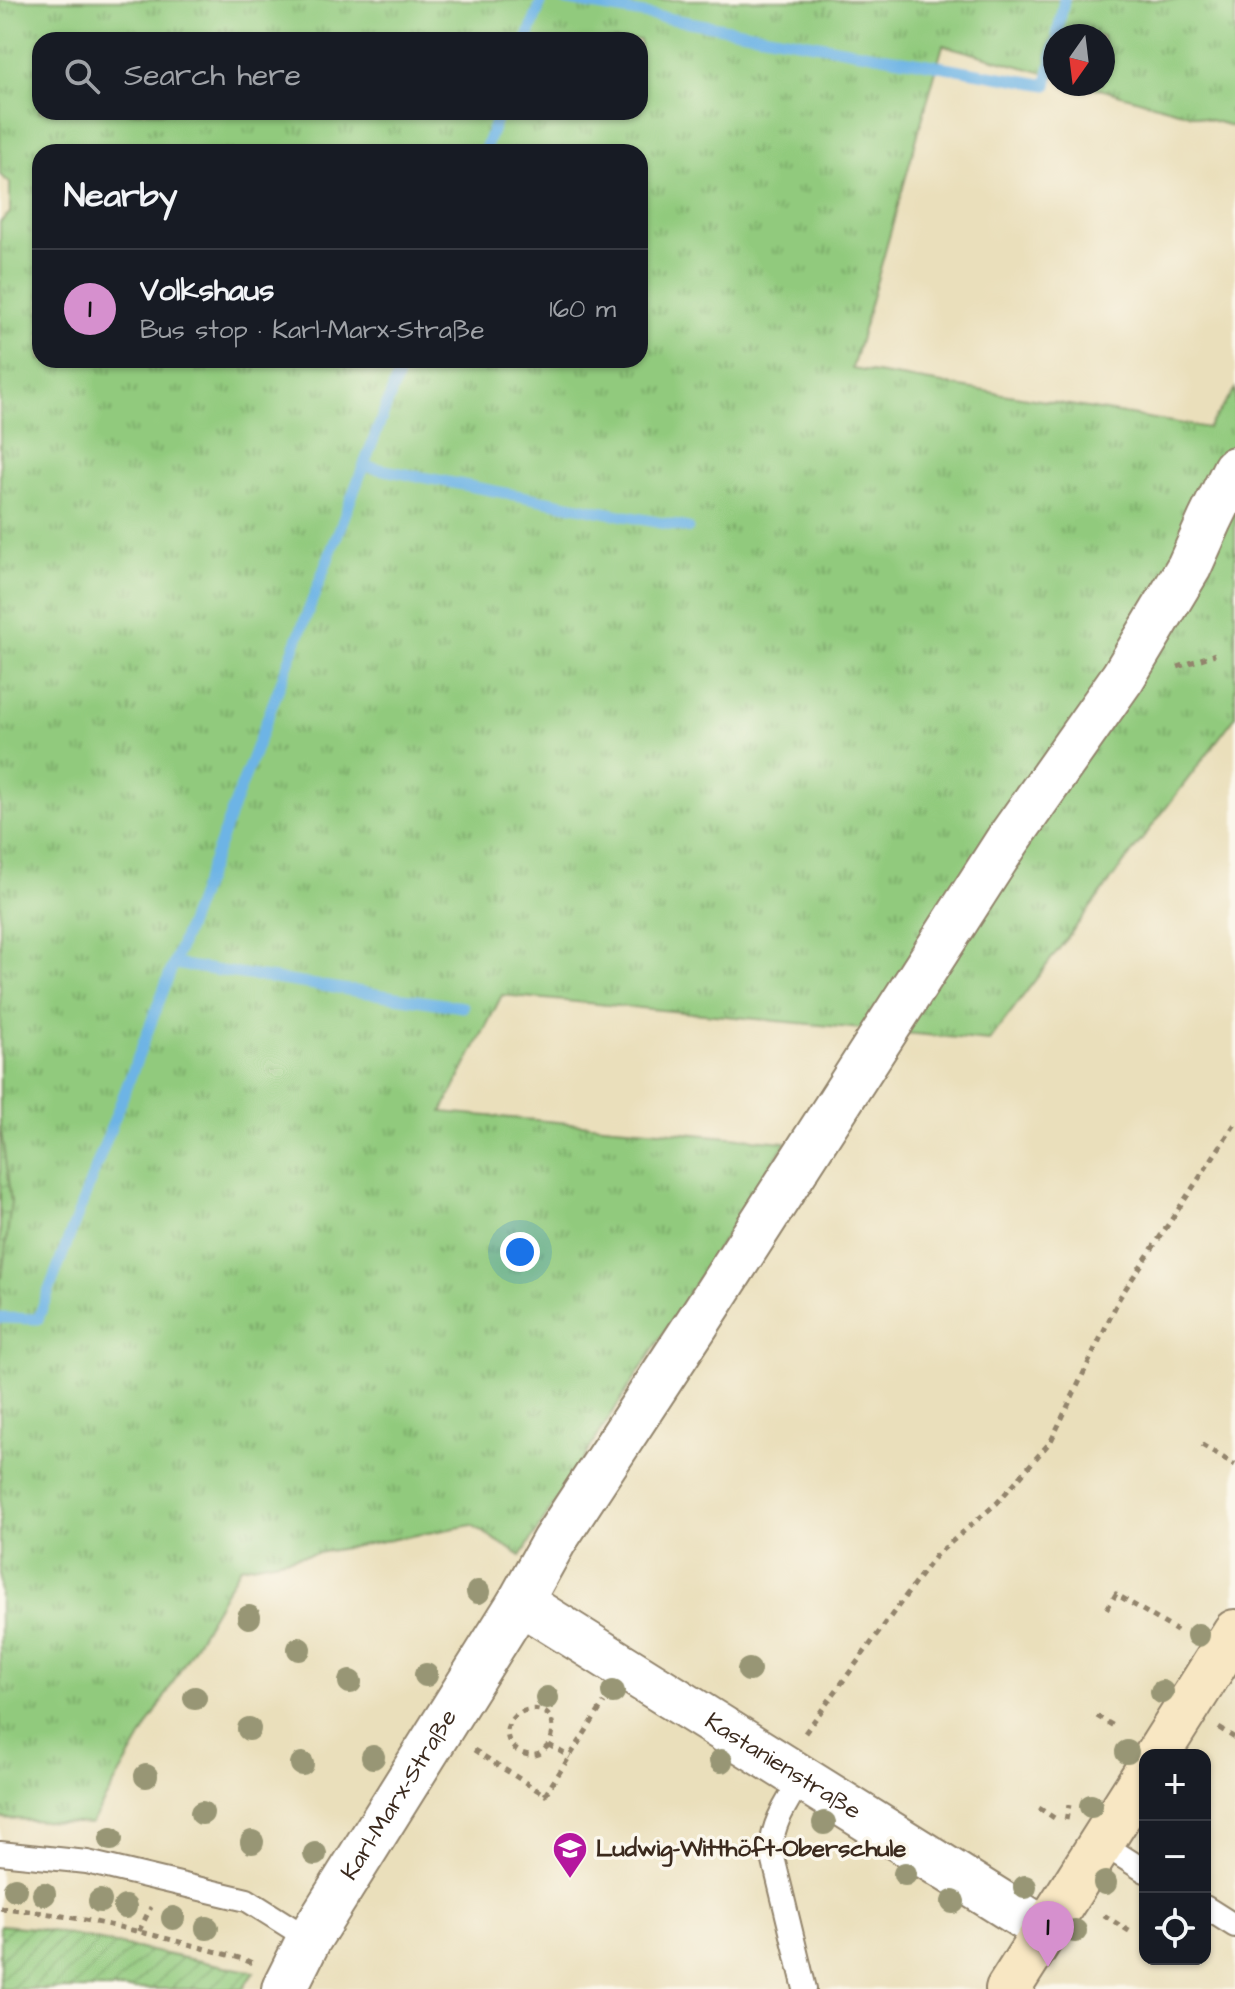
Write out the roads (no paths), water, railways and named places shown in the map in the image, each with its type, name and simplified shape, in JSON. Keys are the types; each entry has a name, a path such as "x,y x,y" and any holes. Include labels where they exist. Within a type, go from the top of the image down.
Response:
{"main road":[{"path":"1161,1749 1235,1632"},
{"path":"1008,1989 1139,1783"}],"street":[{"name":"Karl-Marx-Straße","path":"286,1985 309,1939 520,1602 554,1541 1008,840 1123,677 1189,567 1235,469"},
{"name":"Kastanienstraße","path":"520,1602 1046,1931"}],"lane":[{"path":"791,1773 773,1831 771,1849 805,1989"},
{"path":"1101,1843 1139,1867"},
{"path":"0,1853 87,1862 247,1900 309,1939"},
{"path":"1211,1911 1235,1926"}],"waterway":[{"path":"530,32 542,0"},
{"path":"564,0 1043,84"},
{"path":"1059,24 1064,0"},
{"path":"487,144 496,120"},
{"path":"0,1318 38,1319 401,368"},
{"path":"364,466 688,528"},
{"path":"174,964 463,1007"}],"place":[{"name":"Ludwig-Witthöft-Oberschule","path":"570,1880"},
{"name":"Volkshaus","path":"1048,1967"}]}
